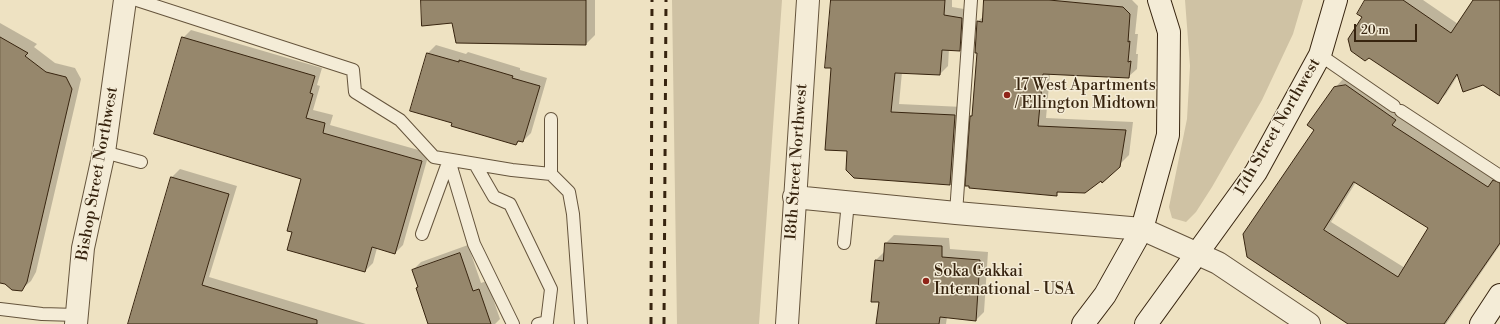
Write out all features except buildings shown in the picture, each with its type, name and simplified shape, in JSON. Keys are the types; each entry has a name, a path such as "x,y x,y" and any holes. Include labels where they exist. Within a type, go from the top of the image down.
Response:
{"street":[{"name":"Bishop Street Northwest","path":"76,320 83,248 104,152 125,0"},
{"name":"18th Street Northwest","path":"787,324 794,197 808,0"},
{"path":"1082,324 1105,294 1142,229 1168,135 1169,32 1159,0"},
{"name":"17th Street Northwest","path":"1146,324 1256,172 1320,55 1336,0"},
{"path":"794,197 1142,229 1218,263 1309,324"},
{"path":"1481,324 1500,295"}],"lane":[{"path":"137,0 353,70 355,92 400,120 434,157 512,170 551,174 569,192 573,214 581,324"},
{"path":"956,213 971,0"},
{"path":"1320,55 1398,109 1500,176"},
{"path":"551,119 551,174"},
{"path":"104,152 141,162"},
{"path":"422,234 449,160"},
{"path":"449,160 474,244 513,324"},
{"path":"475,164 494,196 510,204 551,290 547,322 538,324"},
{"path":"844,243 848,202"},
{"path":"0,309 76,320"}],"shaded area":[{"path":"672,0 782,0 759,324 677,324"},
{"path":"1185,0 1303,0 1293,34 1262,100 1212,187 1196,212 1186,222 1172,218 1169,207 1187,119 1190,66"}],"railway":[{"path":"651,324 652,0"},
{"path":"664,324 666,0"}],"place":[{"name":"17 West Apartments / Ellington Midtown","path":"1007,95"},
{"name":"Soka Gakkai International - USA","path":"926,281"}]}
